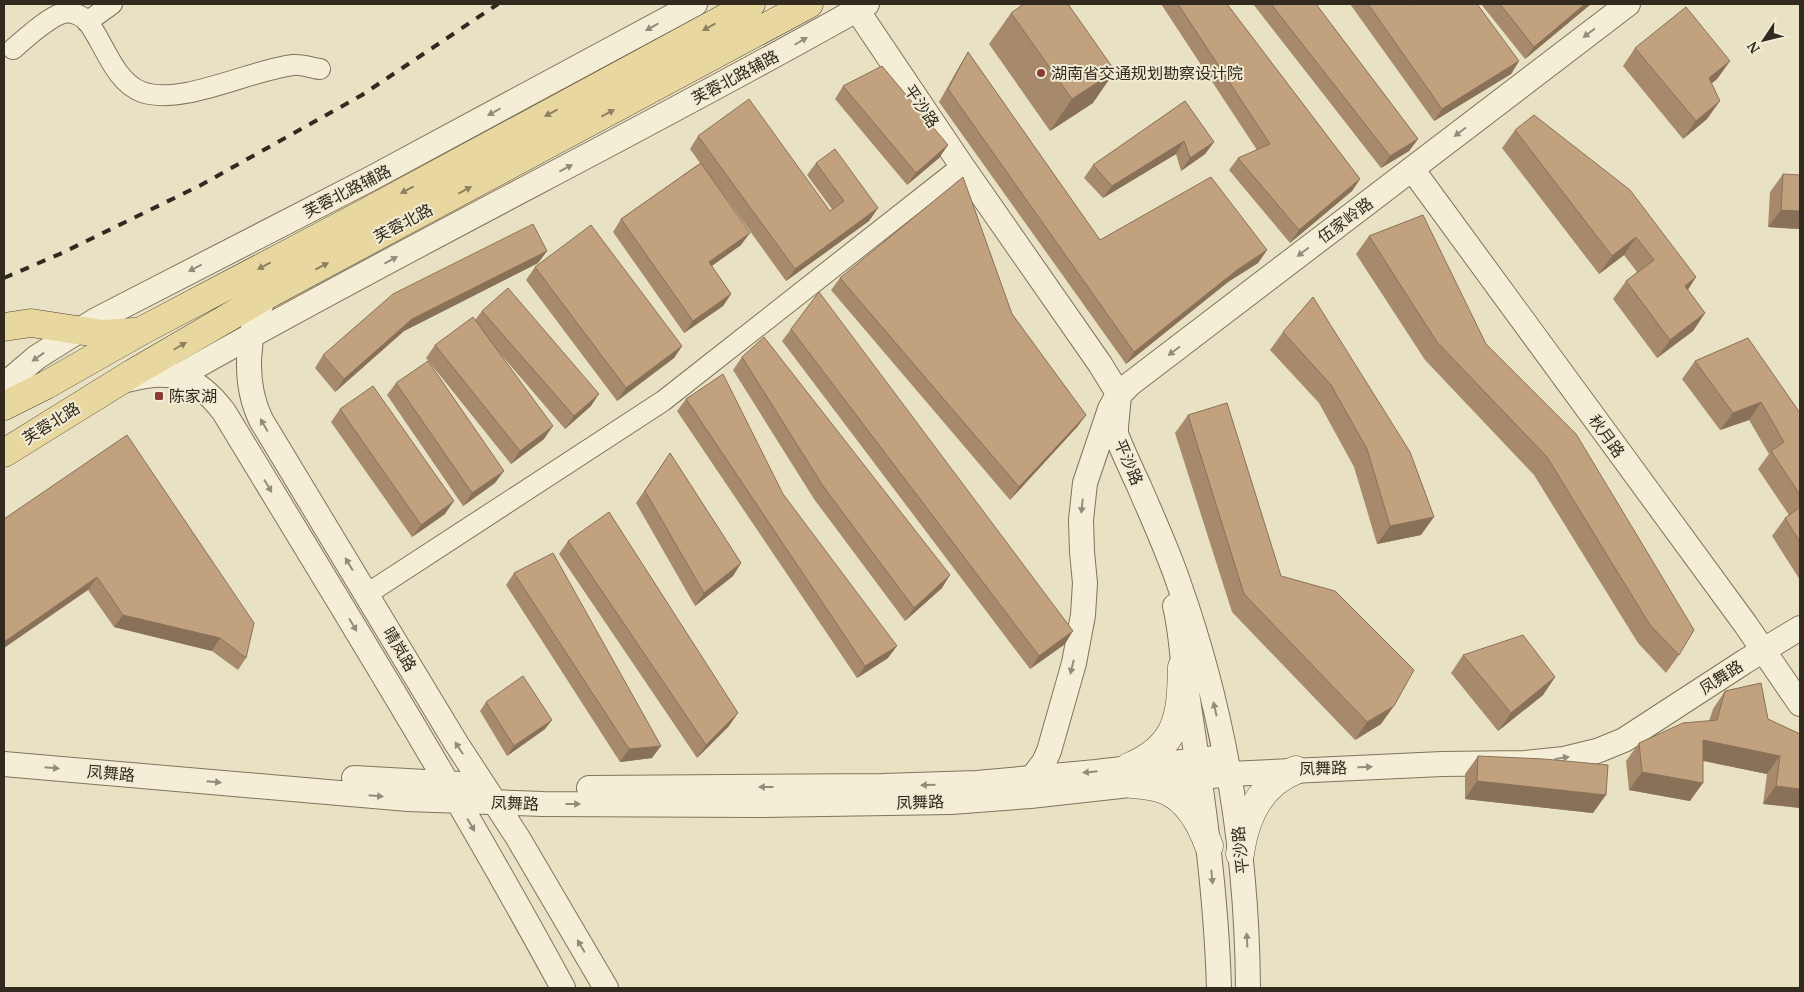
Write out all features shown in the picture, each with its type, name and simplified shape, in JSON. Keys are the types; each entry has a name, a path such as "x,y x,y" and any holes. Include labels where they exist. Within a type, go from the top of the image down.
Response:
{"main road":[{"name":"芙蓉北路","path":"4,406 46,385 143,330 368,212 751,4"},
{"name":"芙蓉北路","path":"4,452 118,382 265,296 809,4"},
{"path":"4,326 31,323 103,334 120,334 143,330"},
{"path":"1182,667 1178,720 1158,750 1139,763 1131,776 1151,786 1168,791 1181,801 1200,824 1209,846"},
{"path":"1240,854 1246,826 1264,792 1283,775 1296,770"}],"street":[{"path":"87,22 112,4"},
{"name":"芙蓉北路辅路","path":"4,385 37,356 79,330 370,179 695,4"},
{"name":"伍家岭路","path":"1032,778 1044,762 1049,751 1074,662 1083,615 1085,584 1081,520 1085,483 1107,416 1119,395 1130,384 1628,4"},
{"name":"芙蓉北路辅路","path":"180,376 251,335 782,52 852,7"},
{"name":"平沙路","path":"852,7 1106,397 1108,405 1108,436 1111,446 1151,537 1170,588 1178,621 1182,667 1209,846 1219,988"},
{"path":"13,48 48,21 63,13 74,13 87,22 110,60 132,87 158,96 176,95 217,86 264,71 296,65 320,69"},
{"path":"528,156 541,181"},
{"name":"秋月路","path":"1417,165 1770,646 1800,678"},
{"path":"368,594 663,401 957,169"},
{"name":"平沙路","path":"957,169 1100,364 1119,395 1116,434 1159,532 1194,628 1210,684 1237,817 1245,901 1248,988"},
{"name":"晴岚路","path":"265,296 254,320 251,335 251,388 255,407 261,420 368,594 456,743 518,838 606,988"},
{"name":"晴岚路","path":"118,382 143,376 163,374 180,376 198,386 212,397 224,412 369,652 528,924 563,988"},
{"name":"凤舞路","path":"4,748 381,780 451,792 489,794 543,804 766,805 951,802 1030,796 1131,776 1227,765 1296,770 1442,764 1524,763 1564,759 1596,751 1624,740 1800,628"},
{"name":"秋月路","path":"1770,646 1800,704"},
{"name":"凤舞路","path":"4,764 408,799 451,792"},
{"name":"凤舞路","path":"489,794 536,788 882,786 977,783 1032,778 1131,776"}],"building":[{"path":"1024,4 1068,4 1115,71 1072,99 1011,13"},
{"path":"1178,4 1227,4 1360,179 1299,230 1238,158 1270,144"},
{"path":"1271,4 1316,4 1418,139 1390,156"},
{"path":"1368,4 1477,4 1519,61 1442,109"},
{"path":"1500,4 1585,4 1534,47"},
{"path":"1686,7 1730,61 1709,78 1720,101 1696,121 1635,48"},
{"path":"968,52 1100,240 1211,177 1267,250 1237,270 1134,352 948,89"},
{"path":"882,66 948,145 916,173 843,86"},
{"path":"749,99 830,211 844,201 816,163 835,149 878,208 795,269 698,136"},
{"path":"1185,101 1214,142 1190,158 1184,141 1112,186 1093,165"},
{"path":"1534,115 1630,190 1696,277 1685,286 1705,313 1670,340 1626,281 1654,260 1636,237 1612,256 1515,130"},
{"path":"701,163 750,233 709,262 731,294 693,321 621,219"},
{"path":"1783,174 1800,175 1800,211 1781,210"},
{"path":"963,177 1012,314 1086,415 1019,487 840,278"},
{"path":"1423,215 1486,344 1576,434 1694,630 1679,655 1650,625 1547,457 1437,342 1369,236"},
{"path":"533,224 547,251 412,319 344,379 323,355 393,294"},
{"path":"591,225 682,346 626,388 535,267"},
{"path":"508,288 599,394 574,416 482,311"},
{"path":"819,292 1073,631 1039,656 791,329"},
{"path":"1313,297 1410,452 1434,517 1390,526 1367,449 1331,385 1283,332"},
{"path":"473,317 553,426 520,451 435,345"},
{"path":"764,337 950,575 914,608 823,486 742,357"},
{"path":"1748,338 1800,413 1800,495 1771,451 1784,442 1761,402 1733,413 1695,361"},
{"path":"428,361 504,471 472,493 396,383"},
{"path":"723,374 783,494 897,646 865,666 686,399"},
{"path":"373,386 454,501 421,525 340,409"},
{"path":"1227,403 1281,576 1335,591 1414,670 1394,706 1367,722 1244,594 1188,415"},
{"path":"127,435 254,623 246,658 220,638 123,615 97,577 4,642 4,519"},
{"path":"670,453 741,563 704,593 645,491"},
{"path":"1800,507 1800,542 1785,518"},
{"path":"609,512 738,713 706,745 568,541"},
{"path":"553,553 661,746 629,749 514,573"},
{"path":"1523,635 1555,677 1511,713 1463,655"},
{"path":"523,676 552,720 514,746 486,702"},
{"path":"1761,683 1768,719 1800,734 1800,789 1776,786 1780,756 1703,740 1703,783 1642,772 1639,743 1683,723 1717,720 1725,691"},
{"path":"1478,756 1544,759 1608,765 1606,795 1477,781"}],"railway":[{"path":"4,278 62,253 201,185 362,95 498,4"}],"place":[{"name":"湖南省交通规划勘察设计院","path":"1041,73"},
{"name":"陈家湖","path":"159,396"}]}
